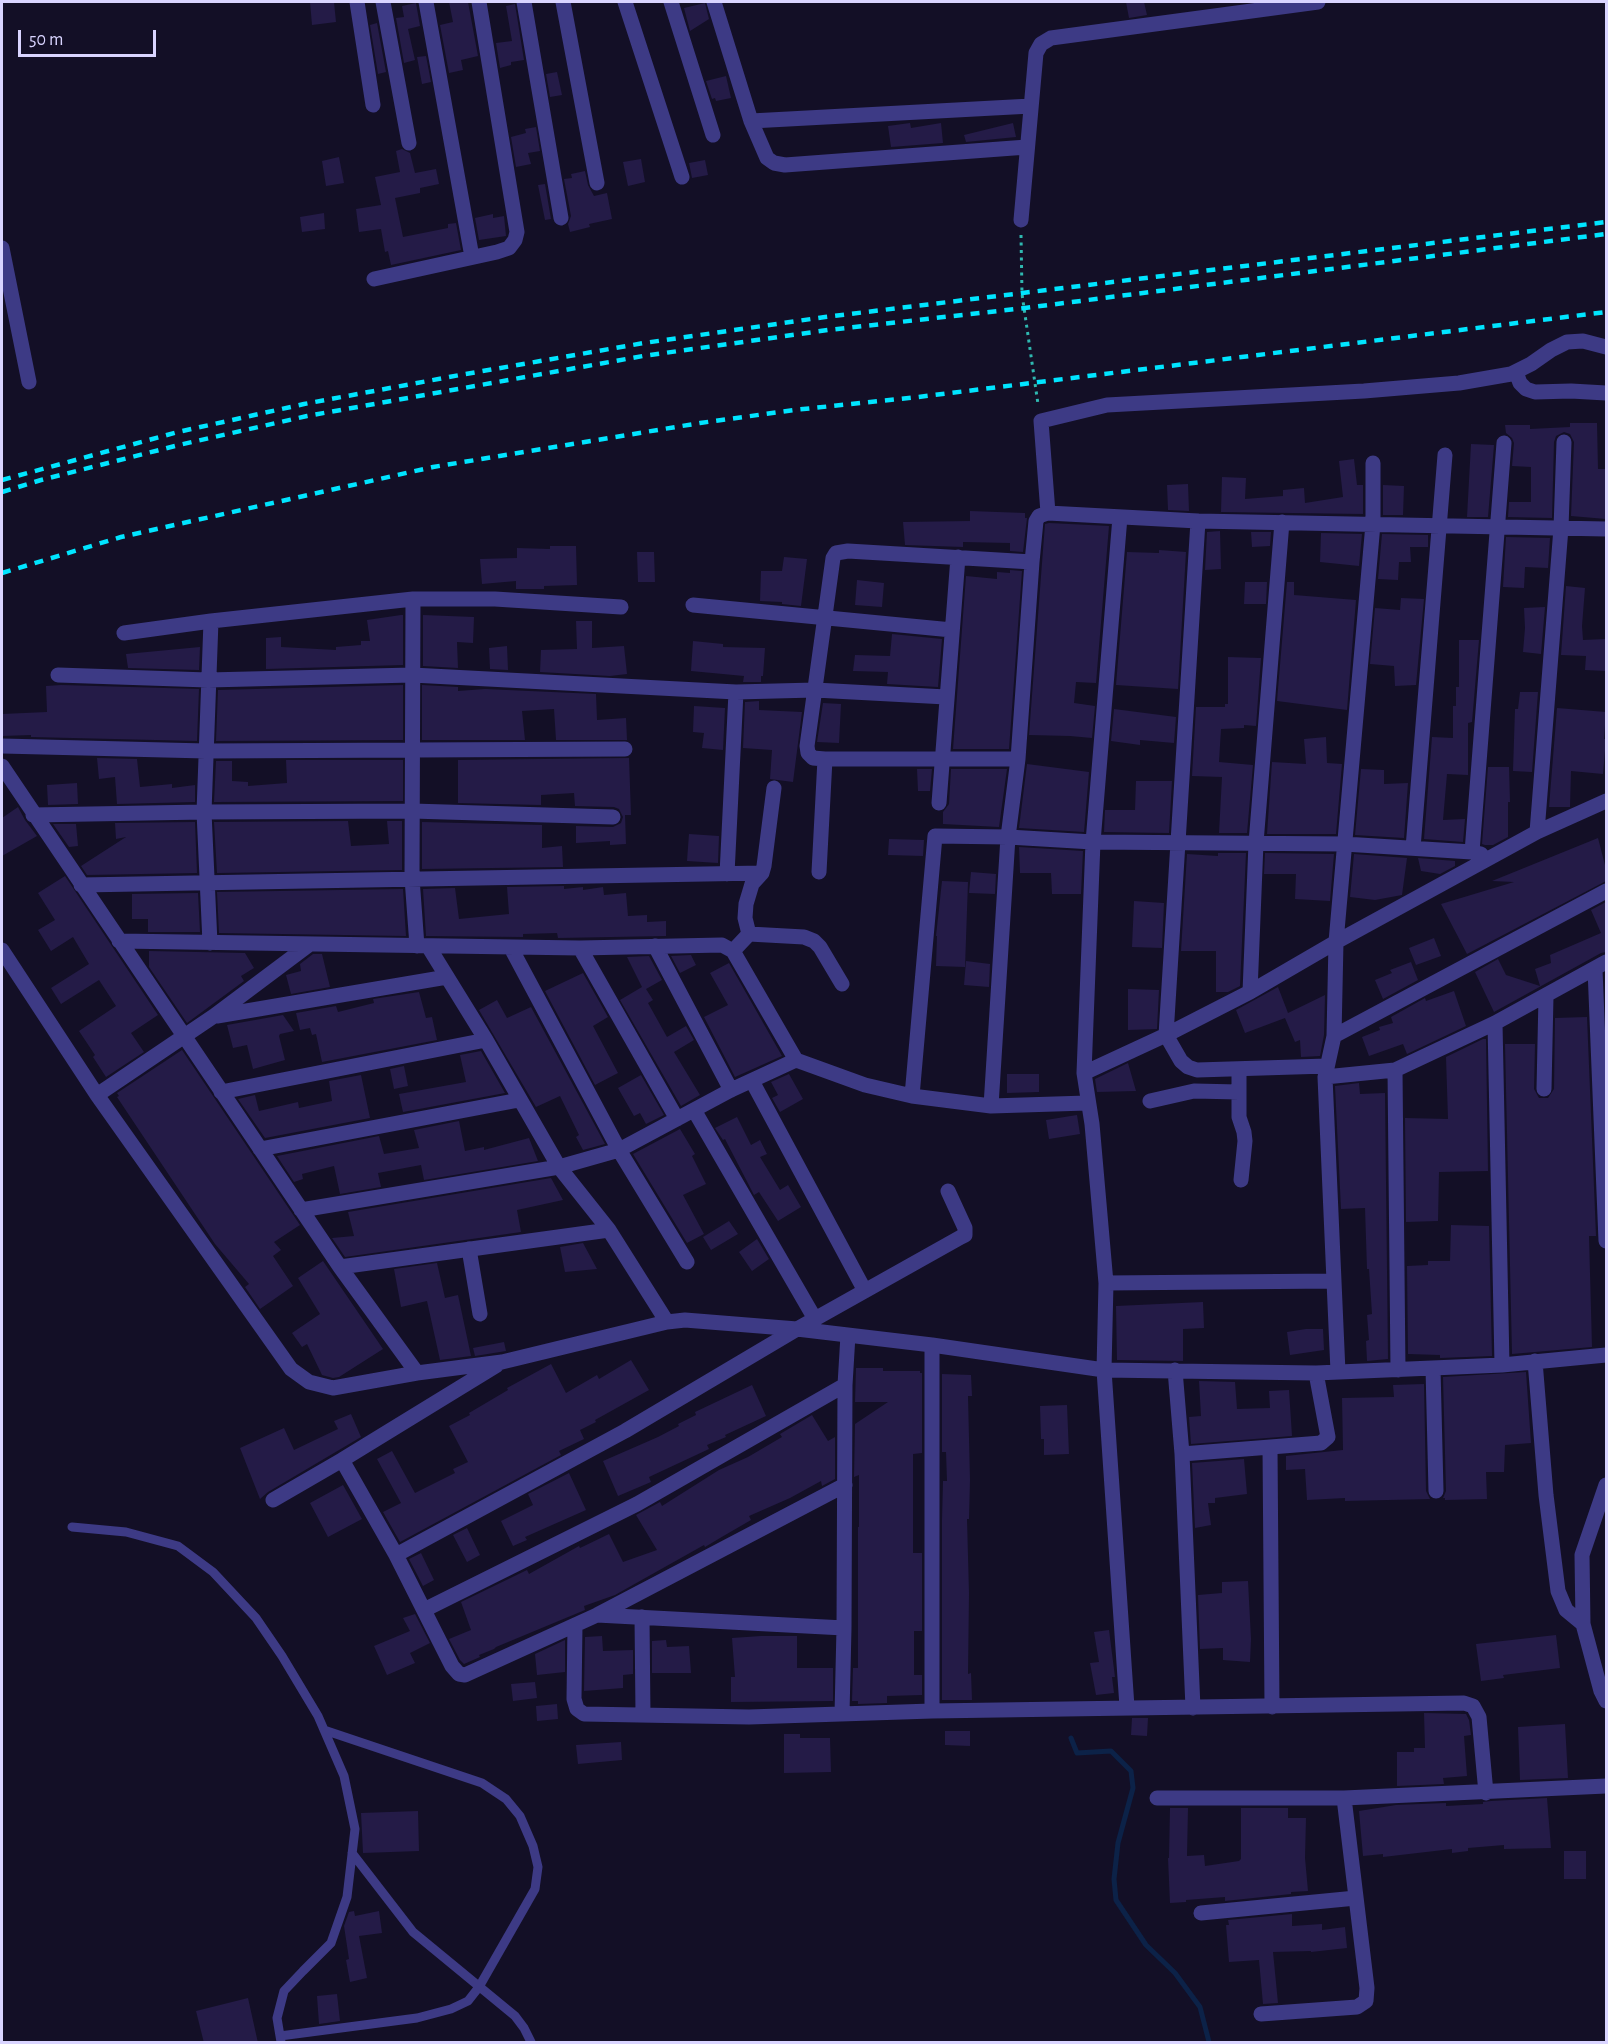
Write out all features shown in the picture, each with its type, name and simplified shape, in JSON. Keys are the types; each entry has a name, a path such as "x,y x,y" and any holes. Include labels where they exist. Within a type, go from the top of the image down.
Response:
{"street":[{"path":"357,2 373,105"},
{"path":"383,2 409,143"},
{"path":"426,2 472,257"},
{"path":"374,279 509,248 515,240 517,231 479,2"},
{"path":"524,2 561,218"},
{"path":"563,2 597,183"},
{"path":"625,2 682,177"},
{"path":"670,2 713,135"},
{"path":"714,2 751,121 767,158 774,163 785,165 1027,147"},
{"path":"1021,220 1036,52 1041,44 1051,38 1311,2"},
{"path":"751,121 1031,106"},
{"path":"2,248 29,382"},
{"path":"1048,513 1041,421 1107,405 1364,391 1459,383 1516,372 1567,342 1583,341 1606,347"},
{"path":"1516,372 1526,389 1535,392 1606,393"},
{"path":"1537,832 1561,528 1564,442"},
{"path":"1472,852 1504,443"},
{"path":"1413,848 1445,455"},
{"path":"1338,1372 1326,1071 1334,1036 1336,942 1372,524 1373,463"},
{"path":"991,1106 1008,837 1018,759 1032,562 1036,521 1039,516 1048,513 1198,521 1606,529"},
{"path":"1120,518 1094,842 1084,1073 1092,1124 1106,1283 1104,1370 1127,1707"},
{"path":"1198,521 1166,1035 1181,1061 1197,1070 1395,1070 1495,1023 1601,966 1606,1241"},
{"path":"1250,992 1256,843 1282,522"},
{"path":"1018,759 825,759 813,758 807,753 833,558 836,553 842,551 1032,562"},
{"path":"939,803 958,557"},
{"path":"413,599 412,878 423,946 447,977 559,1167 609,1230 667,1322"},
{"path":"124,633 413,599 495,599 621,607"},
{"path":"693,605 952,630"},
{"path":"210,943 204,812 211,621"},
{"path":"58,675 208,680 412,675 736,692 815,690 946,697"},
{"path":"727,874 736,692"},
{"path":"2,746 206,751 625,749"},
{"path":"819,872 825,759"},
{"path":"2,766 301,1210 417,1373"},
{"path":"749,934 745,918 746,904 752,884 762,873 764,866 774,788"},
{"path":"1084,1073 1166,1035 1250,992 1537,832 1606,801"},
{"path":"33,815 412,812 613,817"},
{"path":"912,1096 935,836 1094,842 1344,844 1472,852 1494,856"},
{"path":"81,885 762,873"},
{"path":"1334,1036 1606,891"},
{"path":"733,951 749,934 804,937 814,941 842,984"},
{"path":"119,941 511,948 722,945 733,951 796,1060 865,1085 912,1096 991,1106 1088,1103"},
{"path":"97,1095 214,1016 310,944"},
{"path":"655,946 731,1090"},
{"path":"511,948 619,1150 687,1262"},
{"path":"580,948 677,1119"},
{"path":"2,950 97,1095 291,1369 309,1382 333,1388 417,1373 502,1362 667,1322 685,1320 796,1329 932,1345 1104,1370 1316,1373 1502,1365 1606,1355"},
{"path":"214,1016 447,977"},
{"path":"1544,1089 1546,996"},
{"path":"1495,1023 1502,1365"},
{"path":"221,1092 486,1041"},
{"path":"301,1210 559,1167 619,1150 731,1090 796,1060"},
{"path":"1239,1069 1239,1117 1245,1141 1241,1180"},
{"path":"1395,1070 1398,1370"},
{"path":"752,1081 865,1291"},
{"path":"1150,1101 1194,1091 1239,1092"},
{"path":"260,1149 519,1100"},
{"path":"694,1110 815,1318"},
{"path":"396,1555 625,1431 796,1329 964,1234 963,1221 948,1191"},
{"path":"340,1267 609,1230"},
{"path":"469,1249 480,1314"},
{"path":"1106,1283 1334,1281"},
{"path":"842,1714 845,1385 848,1335"},
{"path":"932,1345 932,1711"},
{"path":"1535,1361 1546,1495 1558,1591 1566,1610 1583,1624"},
{"path":"273,1500 502,1362"},
{"path":"1433,1368 1436,1491"},
{"path":"1175,1370 1182,1454 1194,1708"},
{"path":"1182,1454 1321,1443 1328,1437 1316,1373"},
{"path":"424,1610 637,1504 845,1385"},
{"path":"1270,1447 1272,1707"},
{"path":"342,1460 396,1555 452,1666 459,1674 465,1675 575,1625 845,1485"},
{"path":"1606,1485 1582,1555 1583,1624 1601,1691 1606,1701"},
{"path":"597,1614 844,1628"},
{"path":"642,1617 643,1715"},
{"path":"575,1625 574,1700 577,1709 584,1714 749,1717 1127,1707 1464,1703 1473,1706 1479,1717 1486,1793"},
{"path":"1156,1798 1344,1798 1606,1786"},
{"path":"1261,2014 1357,2007 1366,2001 1367,1988 1344,1798"},
{"path":"1201,1913 1356,1898"}],"lane":[{"path":"72,1527 126,1532 178,1546 213,1572 256,1618 282,1656 318,1716 324,1730 344,1776 356,1830 347,1897 331,1943 284,1991 277,2018 280,2039 417,2018 451,2009 468,2001 479,1988 535,1889 538,1867 533,1846 520,1816 506,1799 482,1783 324,1730"},
{"path":"352,1853 413,1932 515,2016 531,2043"}],"path":[{"path":"1021,220 1022,294 1041,421"}],"building":[{"path":"310,2 334,2 336,22 312,25"},
{"path":"449,2 468,2 478,56 461,60 463,70 449,73 440,25 453,22"},
{"path":"1126,2 1144,2 1147,15 1129,18"},
{"path":"416,3 420,26 408,29 415,60 404,63 396,18 404,17 402,6"},
{"path":"705,3 709,19 690,31 684,8"},
{"path":"515,4 524,60 511,62 511,65 500,68 496,43 512,41 506,6"},
{"path":"377,23 386,72 378,74 370,25"},
{"path":"426,56 431,82 422,84 417,57"},
{"path":"557,72 562,95 550,97 546,74"},
{"path":"726,76 731,98 716,101 715,98 712,99 706,81"},
{"path":"910,123 911,128 941,123 943,143 891,147 888,126"},
{"path":"1013,123 1016,137 966,142 964,135"},
{"path":"536,127 540,151 528,153 531,164 516,167 511,137 526,133 525,129"},
{"path":"402,149 410,153 415,173 436,169 439,184 420,188 420,193 395,198 403,237 448,228 448,224 456,223 461,250 391,265 388,251 385,252 381,229 359,232 356,209 381,205 375,177 400,172 396,151"},
{"path":"339,157 344,183 326,186 322,161"},
{"path":"641,159 645,182 628,186 623,162"},
{"path":"705,160 708,175 692,178 689,163"},
{"path":"585,171 588,185 594,196 607,193 612,219 589,224 590,227 570,232 568,224 571,216 564,179 572,178 571,174"},
{"path":"545,184 551,219 545,220 538,185"},
{"path":"324,213 325,229 302,232 300,217"},
{"path":"493,214 493,218 504,216 506,236 479,240 475,218"},
{"path":"1570,423 1597,423 1598,469 1606,469 1606,519 1571,516 1574,442 1570,434 1564,432 1556,436 1554,442 1552,518 1508,517 1509,502 1531,502 1531,467 1512,466 1514,443 1506,433 1505,425 1530,425 1530,429 1570,427"},
{"path":"1471,444 1494,445 1488,517 1467,517"},
{"path":"1354,459 1357,485 1363,485 1363,514 1221,512 1222,477 1246,478 1245,499 1283,496 1283,490 1304,488 1305,503 1343,497 1339,461"},
{"path":"1188,484 1189,511 1168,510 1167,485"},
{"path":"1383,485 1404,486 1403,515 1383,515"},
{"path":"970,511 1025,513 1025,518 1027,518 1023,552 1010,551 1010,543 963,542 963,547 905,545 903,522 970,521"},
{"path":"1045,524 1109,526 1096,683 1076,682 1074,703 1095,706 1092,738 1029,735"},
{"path":"1220,531 1221,569 1205,570 1207,532"},
{"path":"1251,532 1271,532 1270,546 1252,547"},
{"path":"1321,533 1362,534 1359,566 1320,562"},
{"path":"1382,534 1428,535 1428,547 1410,547 1411,562 1399,562 1398,580 1378,579"},
{"path":"1506,537 1550,538 1548,568 1525,567 1524,588 1503,587"},
{"path":"550,546 576,546 577,585 544,586 544,589 516,589 516,581 482,584 480,559 517,558 517,548 550,549"},
{"path":"1159,550 1186,552 1178,689 1116,685 1127,552 1159,553"},
{"path":"637,552 654,552 655,582 638,582"},
{"path":"784,557 807,559 801,606 760,601 761,571 782,571"},
{"path":"1010,570 1022,571 1009,749 953,749 966,576 997,579 997,572 1010,573"},
{"path":"857,580 884,583 882,607 855,605"},
{"path":"1245,582 1267,582 1266,604 1244,604"},
{"path":"1287,582 1294,582 1294,595 1356,600 1347,710 1277,701"},
{"path":"1566,586 1585,588 1583,640 1606,639 1606,671 1585,670 1586,656 1561,655"},
{"path":"1401,598 1424,599 1416,685 1395,686 1394,666 1370,664 1375,608 1400,610"},
{"path":"1545,607 1541,654 1523,652 1524,608"},
{"path":"403,615 403,665 266,669 266,638 281,637 281,647 336,650 336,647 361,645 361,641 370,641 367,620"},
{"path":"423,615 474,617 473,643 457,642 458,668 423,666"},
{"path":"576,621 592,621 592,648 624,646 627,674 610,676 540,672 541,650 577,649"},
{"path":"892,634 942,639 938,687 887,684 888,672 853,671 855,655 890,656"},
{"path":"1459,640 1479,640 1472,722 1468,723 1468,775 1447,774 1443,820 1465,819 1463,842 1424,839 1432,737 1453,738 1453,706 1456,706 1456,687 1459,687"},
{"path":"693,641 723,644 723,647 765,648 761,682 743,682 744,676 691,671"},
{"path":"507,646 508,670 490,669 489,648"},
{"path":"200,647 199,670 128,668 126,654"},
{"path":"1228,657 1261,658 1256,726 1244,725 1244,728 1221,729 1219,762 1253,765 1247,833 1219,833 1222,777 1192,776 1196,707 1225,707 1225,704 1228,704"},
{"path":"403,685 403,740 216,741 218,690"},
{"path":"422,685 458,687 458,691 485,689 596,694 597,720 626,718 627,740 556,740 554,709 522,711 525,740 422,740"},
{"path":"46,686 199,689 197,741 2,736 2,714 47,712"},
{"path":"1520,692 1538,692 1532,772 1513,771 1515,709 1518,709"},
{"path":"759,701 759,710 802,712 793,782 770,779 772,750 743,748 745,702"},
{"path":"823,703 841,704 839,743 817,742"},
{"path":"694,706 725,708 723,750 702,748 704,733 693,732"},
{"path":"1557,708 1606,712 1603,774 1571,771 1570,807 1549,807"},
{"path":"1114,709 1176,717 1174,743 1140,740 1140,745 1111,741"},
{"path":"1326,737 1327,763 1342,764 1336,834 1267,834 1272,762 1306,764 1304,739"},
{"path":"97,758 137,759 140,787 172,784 172,788 195,785 195,802 117,804 115,777 99,779"},
{"path":"629,758 631,815 625,815 626,844 610,845 610,841 576,843 576,826 613,827 621,823 623,817 619,809 614,807 575,806 574,793 541,795 541,805 458,803 458,760"},
{"path":"286,760 403,760 403,801 214,802 216,761 232,761 232,781 248,782 248,786 287,783"},
{"path":"1027,764 1089,772 1084,832 1019,828"},
{"path":"1488,767 1509,767 1508,837 1493,845 1482,844"},
{"path":"917,769 932,769 930,791 918,791"},
{"path":"951,769 1007,769 999,827 943,824 943,812 949,804"},
{"path":"1361,769 1384,770 1384,784 1408,783 1404,838 1355,835"},
{"path":"1136,781 1172,781 1169,833 1104,832 1105,810 1135,810"},
{"path":"77,783 78,804 48,805 47,785"},
{"path":"18,807 37,836 2,856 2,818"},
{"path":"348,821 351,846 389,844 387,821 402,821 402,870 217,873 214,822"},
{"path":"195,822 197,873 87,875 81,866 126,837 116,839 115,823"},
{"path":"422,822 542,825 542,848 562,846 563,867 422,869"},
{"path":"53,824 76,824 78,846 69,847"},
{"path":"689,834 719,836 718,863 687,861"},
{"path":"1598,838 1606,869 1606,881 1467,954 1441,904 1514,882 1492,881"},
{"path":"889,839 924,840 923,856 888,855"},
{"path":"1019,847 1083,851 1081,894 1052,894 1051,873 1020,873"},
{"path":"1218,853 1246,853 1240,986 1228,992 1216,992 1216,951 1181,951 1187,854 1218,856"},
{"path":"1265,853 1334,854 1330,901 1295,899 1296,874 1264,874"},
{"path":"1354,854 1407,858 1402,895 1375,900 1350,897"},
{"path":"1418,858 1455,861 1455,866 1440,874 1421,871"},
{"path":"971,872 996,874 995,894 969,893"},
{"path":"65,876 158,1015 131,1033 144,1052 106,1077 79,1031 116,1006 99,980 61,1004 51,988 89,964 73,937 51,951 38,930 55,920 38,893"},
{"path":"942,881 968,882 965,967 936,966 936,936"},
{"path":"564,886 564,889 583,887 583,890 603,887 604,895 626,893 628,916 647,915 647,922 666,921 666,936 558,938 557,933 523,934 523,937 426,936 423,889 455,888 459,919 509,914 507,887"},
{"path":"403,889 406,936 219,933 217,892"},
{"path":"198,893 200,932 148,932 148,919 132,919 132,894"},
{"path":"1134,901 1164,903 1162,948 1132,947"},
{"path":"1606,902 1606,952 1494,1012 1475,972 1498,959 1506,975 1540,986 1535,969 1551,963 1550,955 1601,933 1591,910"},
{"path":"1434,938 1441,956 1416,965 1409,948"},
{"path":"149,951 245,953 254,968 241,976 244,981 187,1023 149,967"},
{"path":"313,954 322,954 330,987 291,994 286,975 301,971 300,964"},
{"path":"691,955 696,965 680,973 671,956"},
{"path":"649,956 662,980 646,989 653,1000 648,1003 667,1037 686,1026 694,1040 674,1052 700,1095 681,1106 620,1000 642,987 627,957"},
{"path":"966,961 990,964 989,987 964,985"},
{"path":"1411,962 1418,980 1383,999 1375,980 1392,973 1390,970"},
{"path":"729,963 782,1056 735,1077 704,1017 728,1005 710,973"},
{"path":"583,973 608,1017 593,1026 618,1073 595,1085 545,991"},
{"path":"1278,987 1288,1013 1325,995 1324,1035 1320,1056 1301,1057 1300,1040 1295,1042 1285,1018 1245,1033 1236,1010"},
{"path":"1128,989 1159,990 1157,1029 1128,1030"},
{"path":"1454,991 1466,1026 1407,1054 1403,1044 1369,1056 1362,1037 1380,1030 1379,1027 1393,1023 1391,1017 1425,998 1426,1001"},
{"path":"419,992 426,1018 432,1017 437,1040 322,1062 316,1034 312,1035 310,1028 300,1030 296,1013 336,1006 338,1012 374,1003 373,999"},
{"path":"497,1000 507,1018 531,1007 605,1144 583,1150 576,1137 579,1135 560,1096 536,1107 479,1010"},
{"path":"283,1015 294,1031 279,1036 285,1060 253,1069 247,1045 233,1048 227,1025"},
{"path":"1587,1017 1596,1236 1589,1236 1592,1347 1512,1354 1505,1044 1535,1044 1534,1089 1539,1098 1548,1098 1554,1089 1555,1018"},
{"path":"1486,1039 1488,1171 1439,1172 1438,1221 1406,1222 1405,1118 1448,1119 1446,1057"},
{"path":"182,1050 300,1225 274,1242 281,1250 273,1256 293,1286 260,1309 245,1287 249,1284 215,1244 117,1097 119,1096 117,1093"},
{"path":"481,1051 505,1093 403,1112 399,1094 466,1082 460,1055"},
{"path":"1128,1063 1136,1091 1097,1092 1095,1079"},
{"path":"404,1066 408,1086 394,1089 390,1069"},
{"path":"789,1074 803,1099 780,1112 772,1098 778,1095 771,1082"},
{"path":"1007,1074 1039,1074 1039,1092 1007,1093"},
{"path":"361,1075 370,1118 265,1138 238,1099 255,1095 259,1111 298,1102 299,1108 332,1101 329,1081"},
{"path":"641,1075 664,1115 646,1124 640,1113 634,1116 618,1088"},
{"path":"1359,1083 1360,1094 1385,1093 1388,1359 1367,1361 1366,1341 1369,1340 1367,1315 1372,1314 1369,1269 1367,1269 1365,1208 1341,1209 1335,1086"},
{"path":"1077,1115 1080,1134 1049,1139 1046,1120"},
{"path":"737,1117 751,1145 760,1140 767,1154 760,1157 780,1190 788,1185 801,1207 778,1221 759,1192 754,1195 725,1139 723,1140 715,1128"},
{"path":"459,1121 465,1151 484,1147 484,1150 529,1138 538,1161 424,1180 421,1165 378,1173 381,1187 340,1194 334,1166 302,1174 303,1179 294,1182 277,1156 379,1136 384,1154 419,1148 414,1130"},
{"path":"680,1129 695,1154 692,1156 706,1184 683,1195 704,1234 687,1243 633,1154"},
{"path":"551,1178 563,1200 517,1210 521,1232 345,1257 332,1238 354,1236 348,1212"},
{"path":"729,1221 738,1234 711,1250 703,1237"},
{"path":"1451,1225 1489,1226 1492,1356 1440,1358 1440,1355 1408,1354 1407,1266 1428,1265 1428,1261 1450,1261"},
{"path":"757,1239 769,1259 752,1271 739,1252"},
{"path":"583,1243 597,1269 565,1272 560,1247"},
{"path":"323,1261 383,1349 339,1377 333,1378 322,1375 307,1344 302,1347 292,1333 320,1314 298,1278"},
{"path":"437,1263 445,1298 458,1295 471,1356 440,1360 427,1301 401,1307 394,1269"},
{"path":"1203,1302 1204,1328 1183,1329 1183,1361 1117,1360 1116,1306"},
{"path":"1323,1329 1324,1350 1290,1355 1287,1332"},
{"path":"504,1342 506,1351 475,1356 473,1348"},
{"path":"631,1360 649,1390 580,1430 584,1439 559,1451 561,1455 400,1542 383,1512 401,1503 377,1459 392,1451 415,1493 455,1473 453,1469 468,1462 449,1426 470,1415 469,1413 508,1390 507,1388 551,1364 566,1393 597,1375 599,1379"},
{"path":"856,1368 883,1368 883,1371 920,1371 922,1373 922,1453 913,1454 913,1553 922,1553 922,1631 914,1631 914,1675 922,1675 922,1695 887,1696 887,1703 858,1704 858,1701 852,1701 853,1668 858,1668 859,1475 854,1477 855,1424 888,1402 855,1402"},
{"path":"1526,1372 1531,1443 1505,1445 1504,1472 1486,1472 1487,1499 1445,1500 1443,1498 1446,1491 1443,1377"},
{"path":"942,1374 971,1375 972,1396 968,1396 970,1480 969,1519 967,1519 968,1674 971,1673 972,1700 942,1700 942,1520 943,1481 947,1481 946,1452 942,1452"},
{"path":"1199,1381 1235,1382 1237,1409 1270,1408 1269,1391 1289,1390 1292,1436 1191,1444 1189,1417 1201,1416"},
{"path":"1424,1384 1426,1491 1430,1499 1307,1500 1305,1469 1286,1470 1286,1456 1343,1450 1342,1398 1394,1397 1393,1385"},
{"path":"752,1385 766,1416 707,1445 709,1449 649,1477 651,1482 618,1496 603,1461 658,1437 696,1415 695,1412"},
{"path":"1067,1405 1069,1454 1044,1455 1040,1406"},
{"path":"351,1414 361,1437 260,1499 240,1448 284,1428 294,1450 338,1429 334,1421"},
{"path":"812,1415 828,1441 835,1437 835,1479 822,1486 821,1481 749,1516 751,1520 705,1547 704,1545 615,1595 584,1606 585,1610 496,1647 464,1664 460,1660 449,1639 471,1630 461,1602 527,1570 529,1574 579,1546 580,1548 609,1534 623,1562 657,1550 636,1515 660,1502 662,1506 719,1470 748,1457 782,1437 780,1434"},
{"path":"1244,1459 1247,1494 1215,1498 1215,1503 1208,1503 1211,1525 1195,1528 1192,1463"},
{"path":"569,1473 586,1510 525,1537 527,1540 513,1546 501,1521 533,1505 528,1494"},
{"path":"343,1485 362,1519 328,1537 310,1503"},
{"path":"467,1528 480,1555 467,1562 453,1535"},
{"path":"421,1553 434,1580 423,1586 409,1559"},
{"path":"1248,1581 1250,1662 1223,1660 1223,1648 1200,1649 1198,1595 1222,1593 1222,1582"},
{"path":"415,1614 430,1643 410,1653 415,1663 387,1675 374,1646 410,1631 403,1618"},
{"path":"1109,1630 1115,1677 1112,1677 1114,1693 1096,1695 1090,1663 1099,1662 1094,1632"},
{"path":"1556,1635 1560,1668 1503,1675 1504,1678 1481,1681 1476,1644"},
{"path":"602,1636 603,1651 633,1650 633,1674 623,1675 623,1688 584,1691 585,1637"},
{"path":"797,1636 797,1668 833,1668 833,1701 731,1702 731,1677 735,1677 732,1638"},
{"path":"565,1640 565,1672 537,1675 535,1654"},
{"path":"666,1640 667,1647 689,1646 691,1673 652,1673 652,1641"},
{"path":"535,1682 537,1698 513,1701 511,1684"},
{"path":"557,1704 558,1719 537,1721 536,1706"},
{"path":"1424,1713 1466,1714 1471,1735 1464,1736 1467,1776 1443,1778 1444,1784 1397,1786 1397,1752 1414,1752 1414,1748 1425,1748"},
{"path":"1132,1718 1148,1718 1147,1736 1131,1735"},
{"path":"1565,1724 1568,1778 1520,1780 1518,1727"},
{"path":"945,1731 970,1731 970,1746 945,1745"},
{"path":"784,1734 800,1734 800,1738 830,1738 831,1772 784,1773"},
{"path":"621,1742 622,1760 578,1764 576,1745"},
{"path":"1547,1798 1551,1848 1504,1849 1504,1845 1468,1848 1468,1851 1452,1853 1452,1849 1383,1857 1383,1854 1363,1856 1359,1811 1396,1805 1446,1803 1446,1806"},
{"path":"1170,1808 1188,1808 1187,1856 1204,1855 1205,1866 1241,1859 1241,1808 1288,1808 1288,1818 1306,1818 1305,1858 1308,1891 1225,1901 1225,1897 1170,1903 1168,1858"},
{"path":"418,1811 419,1851 363,1853 361,1813"},
{"path":"1564,1851 1586,1851 1586,1879 1564,1879"},
{"path":"354,1911 355,1916 379,1911 382,1933 359,1936 367,1978 350,1982 344,1926 349,1912"},
{"path":"1292,1914 1292,1926 1322,1924 1322,1930 1345,1927 1347,1948 1311,1952 1273,1952 1278,2003 1263,2004 1259,1960 1229,1962 1226,1925 1229,1925 1228,1920"},
{"path":"337,1994 340,2021 319,2024 317,1996"},
{"path":"248,1998 258,2043 204,2043 196,2011"}],"waterway":[{"path":"1071,1738 1077,1753 1111,1751 1131,1771 1133,1788 1118,1843 1114,1879 1116,1900 1146,1945 1175,1973 1200,2007 1209,2042"}],"railway":[{"path":"2,480 178,432 304,404 644,343 825,317 1606,222"},
{"path":"2,492 179,445 307,416 643,356 828,330 1025,308 1606,234"},
{"path":"2,573 121,537 433,467 700,423 1606,312"}]}
